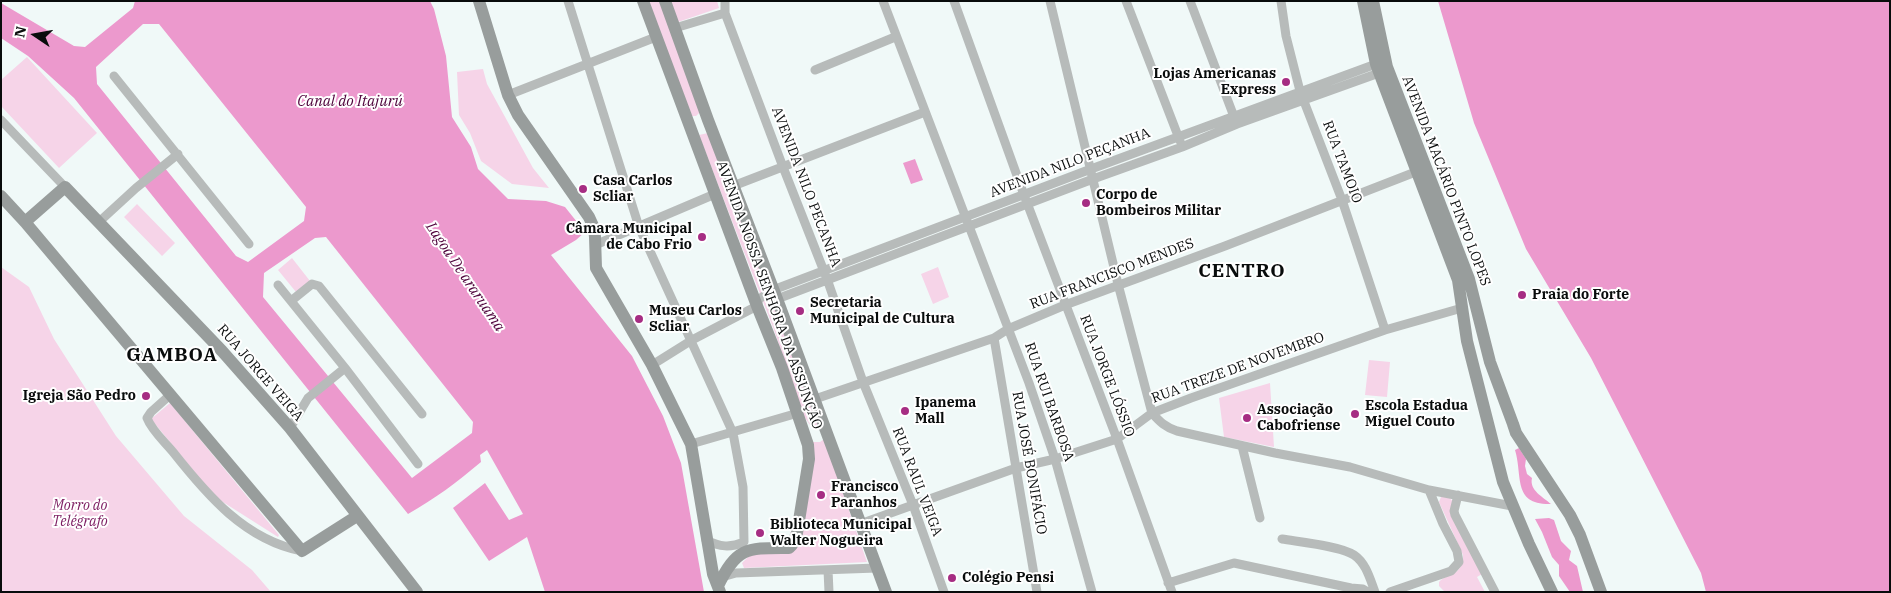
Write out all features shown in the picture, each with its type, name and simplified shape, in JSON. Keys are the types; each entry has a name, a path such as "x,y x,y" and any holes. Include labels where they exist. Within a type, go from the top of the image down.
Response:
{"main road":[{"path":"479,1 508,96 523,122 589,217 594,228 596,268 652,365 691,444 712,574 720,585"},
{"name":"AVENIDA NOSSA SENHORA DA ASSUNÇÃO","path":"643,1 782,368 808,445 809,459 794,541 788,548 760,548 743,551 734,559 720,585"},
{"name":"AVENIDA NOSSA SENHORA DA ASSUNÇÃO","path":"665,1 732,186 815,399 886,592"},
{"name":"AVENIDA MACÁRIO PINTO LOPES","path":"1363,1 1378,69 1458,280 1473,368 1503,482 1512,506 1552,592"},
{"name":"AVENIDA MACÁRIO PINTO LOPES","path":"1373,1 1387,67 1466,270 1490,362 1512,424 1570,515 1580,535 1601,592"},
{"path":"691,127 701,126 708,120"},
{"path":"25,222 65,187"},
{"name":"RUA JORGE VEIGA","path":"65,187 100,221 222,351 290,428 417,592"},
{"path":"1,196 302,551 357,516"},
{"path":"782,368 789,359 799,361"},
{"path":"804,429 816,434 820,432 824,425"}],"street":[{"path":"568,1 639,227 733,433 743,487 744,542"},
{"name":"AVENIDA NILO PECANHA","path":"725,1 726,13 825,275 863,382"},
{"name":"RUA RUI BARBOSA","path":"883,1 895,37 1008,329 1055,459 1092,592"},
{"name":"RUA JORGE LÓSSIO","path":"954,1 1065,304 1117,439 1170,588"},
{"path":"1126,1 1182,147"},
{"path":"1190,1 1235,121"},
{"name":"RUA TAMOIO","path":"1281,1 1286,36 1303,101 1342,200 1385,330"},
{"path":"1052,2 1118,284 1152,413 1160,423 1168,428 1242,446 1350,467 1430,490 1512,506"},
{"path":"675,28 726,13"},
{"path":"508,96 656,37"},
{"path":"815,70 895,37"},
{"name":"AVENIDA NILO PEÇANHA","path":"1026,199 1090,169 1178,137 1303,101 1378,69"},
{"name":"AVENIDA NILO PEÇANHA","path":"775,294 1026,199 1182,147 1300,91 1378,69"},
{"path":"114,76 250,244"},
{"path":"732,186 925,112"},
{"name":"RUA JORGE VEIGA","path":"1,120 65,187"},
{"path":"100,221 136,188 178,154"},
{"name":"RUA FRANCISCO MENDES","path":"815,399 994,338 1008,329 1065,304 1225,246 1418,171"},
{"path":"595,245 715,194"},
{"path":"292,301 312,284 319,286 422,414"},
{"path":"278,285 345,368 418,464"},
{"path":"652,365 692,340 757,306 759,299 775,294"},
{"name":"RUA TREZE DE NOVEMBRO","path":"860,524 1016,468 1055,459 1117,439 1152,413 1385,330 1462,308"},
{"name":"RUA JOSÉ BONIFÁCIO","path":"994,338 1037,592"},
{"path":"290,428 308,398 345,368"},
{"name":"RUA RAUL VEIGA","path":"863,382 913,505 944,592"},
{"path":"170,395 147,418 200,487 225,512 243,525 280,545 302,551"},
{"path":"691,444 798,413"},
{"path":"1242,446 1260,518"},
{"path":"1390,592 1451,571 1459,562 1457,551 1443,524 1430,490"},
{"path":"1458,496 1454,511 1455,515 1495,592"},
{"path":"1282,539 1340,550 1354,556 1368,574 1375,592"},
{"path":"706,540 725,547 744,542 760,548"},
{"path":"1170,588 1234,563 1351,588 1363,588 1368,592"},
{"path":"720,585 736,573 877,568"},
{"path":"828,570 829,592"}],"green space":[{"path":"648,1 661,1 701,111 696,116 692,116"},
{"path":"671,1 717,1 719,8 678,22"},
{"path":"27,57 97,133 59,168 1,106 1,80"},
{"path":"483,69 487,84 533,168 549,188 512,184 481,161 470,133 459,115 457,72"},
{"path":"708,133 821,425 816,429 810,425 803,415 774,330 699,135"},
{"path":"137,204 175,243 162,256 124,217"},
{"path":"292,258 310,281 296,292 278,270"},
{"name":"Morro do Telégrafo","path":"1,267 29,287 54,339 116,436 184,516 252,570 271,592 1,592"},
{"path":"938,267 949,297 933,304 921,274"},
{"path":"1369,360 1390,362 1387,397 1365,395"},
{"name":"Associação Cabofriense","path":"1270,383 1274,447 1224,437 1219,398"},
{"path":"170,403 279,535 278,537 215,497 151,419"},
{"path":"824,439 867,562 744,568 742,563 751,554 786,551 813,442 820,442"},
{"path":"1446,496 1453,502 1482,574 1477,577 1485,592 1445,592 1439,586 1439,582 1461,567 1463,555 1439,502 1441,497"}],"water":[{"name":"Canal do Itajurú","path":"135,1 430,1 434,9 446,56 452,117 471,147 478,169 508,199 546,201 565,207 585,232 576,240 551,255 632,356 663,416 681,463 704,592 545,592 527,537 489,561 453,508 485,483 509,520 523,514 487,450 480,455 481,462 472,470 437,496 408,514 74,98 28,56 1,38 1,3 74,46 85,47 133,8","holes":["143,24 159,24 306,207 304,221 248,262 236,256 97,84 96,67","326,237 473,422 472,433 412,478 263,297 264,273 315,238"]},
{"path":"1438,1 1890,1 1890,592 1706,592 1701,573 1591,358 1526,249 1474,123"},
{"path":"915,159 923,180 911,184 903,163"},
{"path":"1519,448 1526,459 1527,474 1532,478 1535,490 1551,504 1530,500 1521,487 1515,450"},
{"path":"1549,518 1554,520 1561,541 1571,551 1569,560 1577,566 1583,592 1570,592 1559,576 1559,565 1552,557 1535,519"}],"place":[{"name":"Lojas Americanas Express","path":"1286,82"},
{"name":"Casa Carlos Scliar","path":"583,189"},
{"name":"Corpo de Bombeiros Militar","path":"1086,203"},
{"name":"Câmara Municipal de Cabo Frio","path":"702,237"},
{"name":"Praia do Forte","path":"1522,295"},
{"name":"Secretaria Municipal de Cultura","path":"800,311"},
{"name":"Museu Carlos Scliar","path":"639,319"},
{"name":"Igreja São Pedro","path":"146,396"},
{"name":"Ipanema Mall","path":"905,411"},
{"name":"Escola Estadua Miguel Couto","path":"1355,414"},
{"name":"Associação Cabofriense","path":"1247,418"},
{"name":"Francisco Paranhos","path":"821,495"},
{"name":"Biblioteca Municipal Walter Nogueira","path":"760,533"},
{"name":"Colégio Pensi","path":"952,578"}],"district":[{"name":"CENTRO","path":"1242,272"},
{"name":"GAMBOA","path":"172,356"}],"water label":[{"name":"Lagoa De araruama","path":"465,277"}]}
